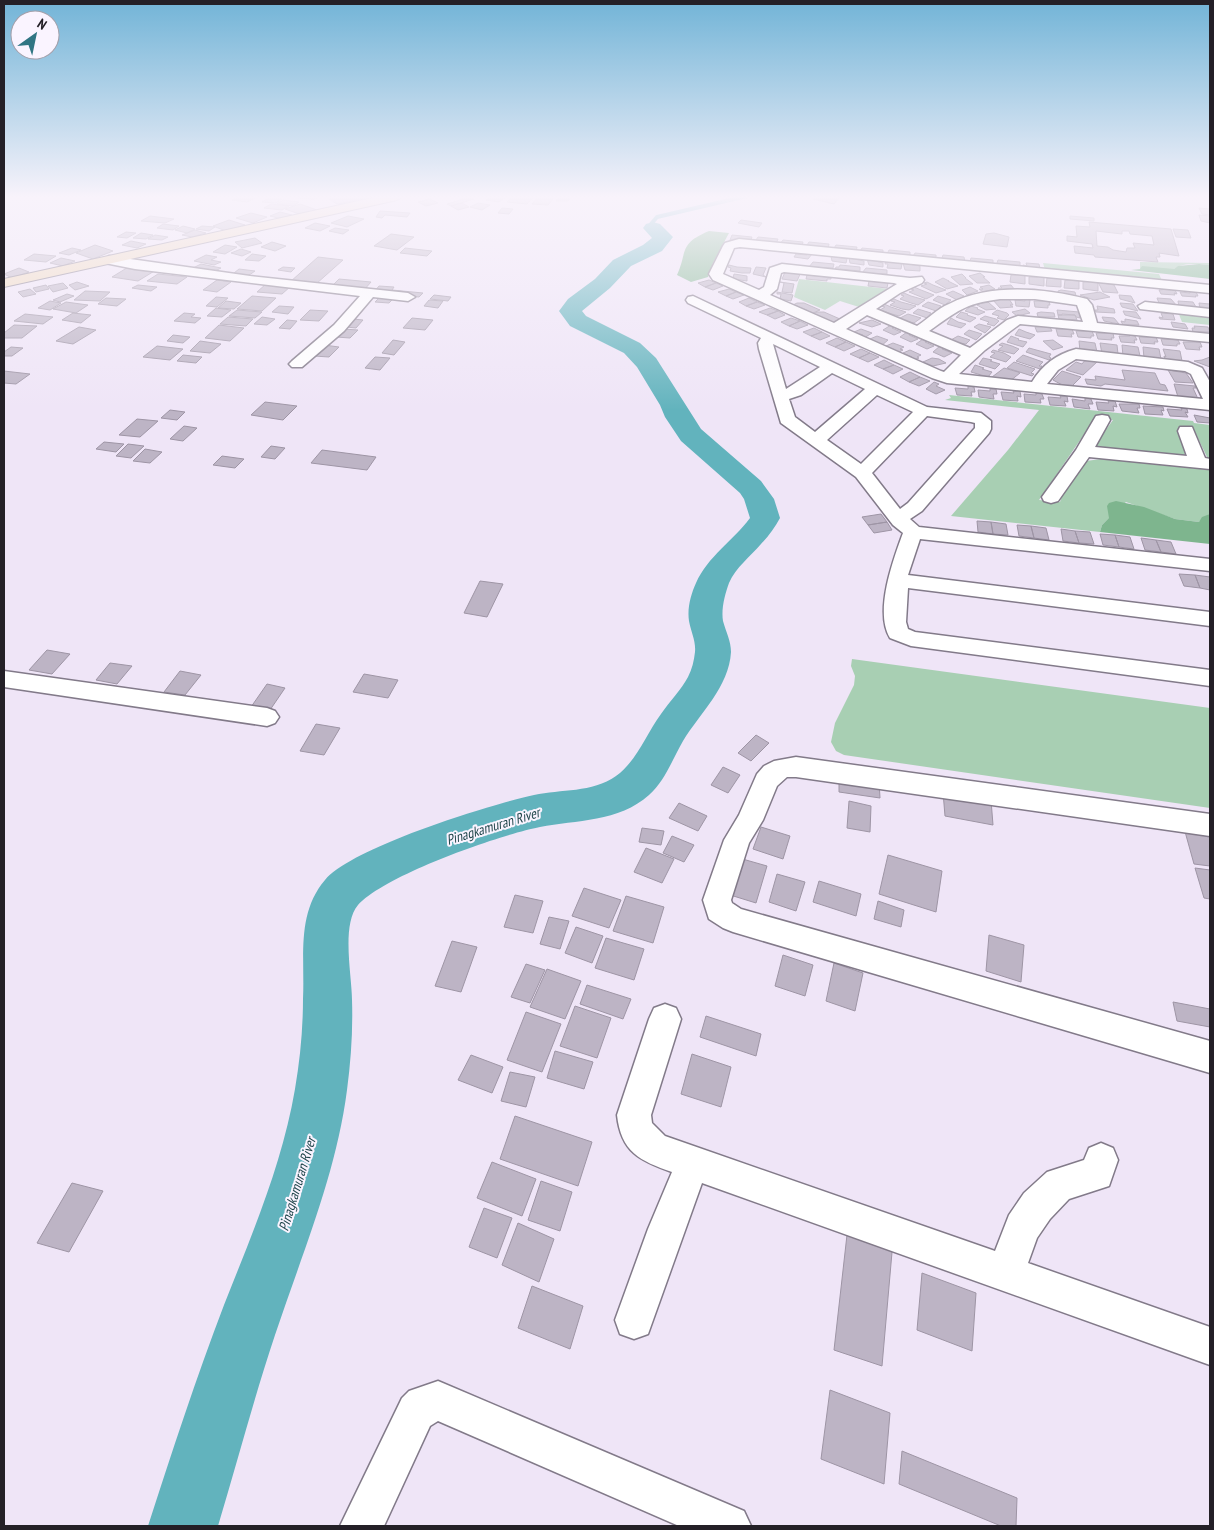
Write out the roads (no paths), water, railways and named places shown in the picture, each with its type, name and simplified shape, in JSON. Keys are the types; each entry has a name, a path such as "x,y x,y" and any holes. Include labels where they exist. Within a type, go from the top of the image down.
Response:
{"main road":[{"path":"4,283 75,267"}],"street":[{"path":"154,267 408,298"},
{"path":"720,267 717,276 929,372 947,378 1210,405"},
{"path":"834,329 847,323 865,309 911,282 958,271 963,267"},
{"path":"980,267 1210,289"},
{"path":"760,295 770,289 775,271 782,268 911,282"},
{"path":"1136,282 1154,332"},
{"path":"297,364 340,328 370,293"},
{"path":"916,332 963,302 985,296 1005,294 1082,302 1085,305 1091,326"},
{"path":"693,300 923,412 975,417 983,422 984,426 915,507 904,516 897,517"},
{"path":"1145,306 1210,313"},
{"path":"865,309 972,354"},
{"path":"947,378 950,372 972,354 1012,322 1018,320 1210,338"},
{"path":"770,337 765,343 766,349 787,419 862,473 897,517 913,532 1210,565"},
{"path":"1039,388 1040,380 1063,358 1076,354 1188,366 1196,371 1210,398"},
{"path":"780,396 795,392 830,367"},
{"path":"816,440 874,389"},
{"path":"862,473 923,412"},
{"path":"1051,498 1084,451 1102,420"},
{"path":"1186,431 1204,464"},
{"path":"1084,451 1204,464"},
{"path":"913,532 899,568 897,580 895,627 898,633 906,638 1210,678"},
{"path":"897,580 1210,619"},
{"path":"4,679 267,717"},
{"path":"1210,825 796,767 782,768 773,773 766,782 750,820 737,840 716,900 719,910 732,919 1210,1057"},
{"path":"665,1019 634,1115 634,1127 641,1138 654,1149 1210,1346"},
{"path":"1006,1274 1022,1228 1037,1206 1059,1184 1097,1174 1101,1160"},
{"path":"634,1320 666,1229 693,1163"},
{"path":"362,1526 416,1412 430,1401 438,1401 729,1526"}],"waterway":[{"name":"Pinagkamuran River","path":"183,1526 236,1359 289,1214 316,1121 324,1067 328,998 327,929 335,903 342,892 355,881 376,869 431,845 532,812 583,805 608,799 620,794 638,782 648,769 673,725 702,686 707,675 711,664 713,647 706,620 706,611 713,582 724,564 753,535 765,518 759,499 751,487 691,435 678,417 673,405 647,363 632,348 578,321 570,311 603,283 618,267"}]}
